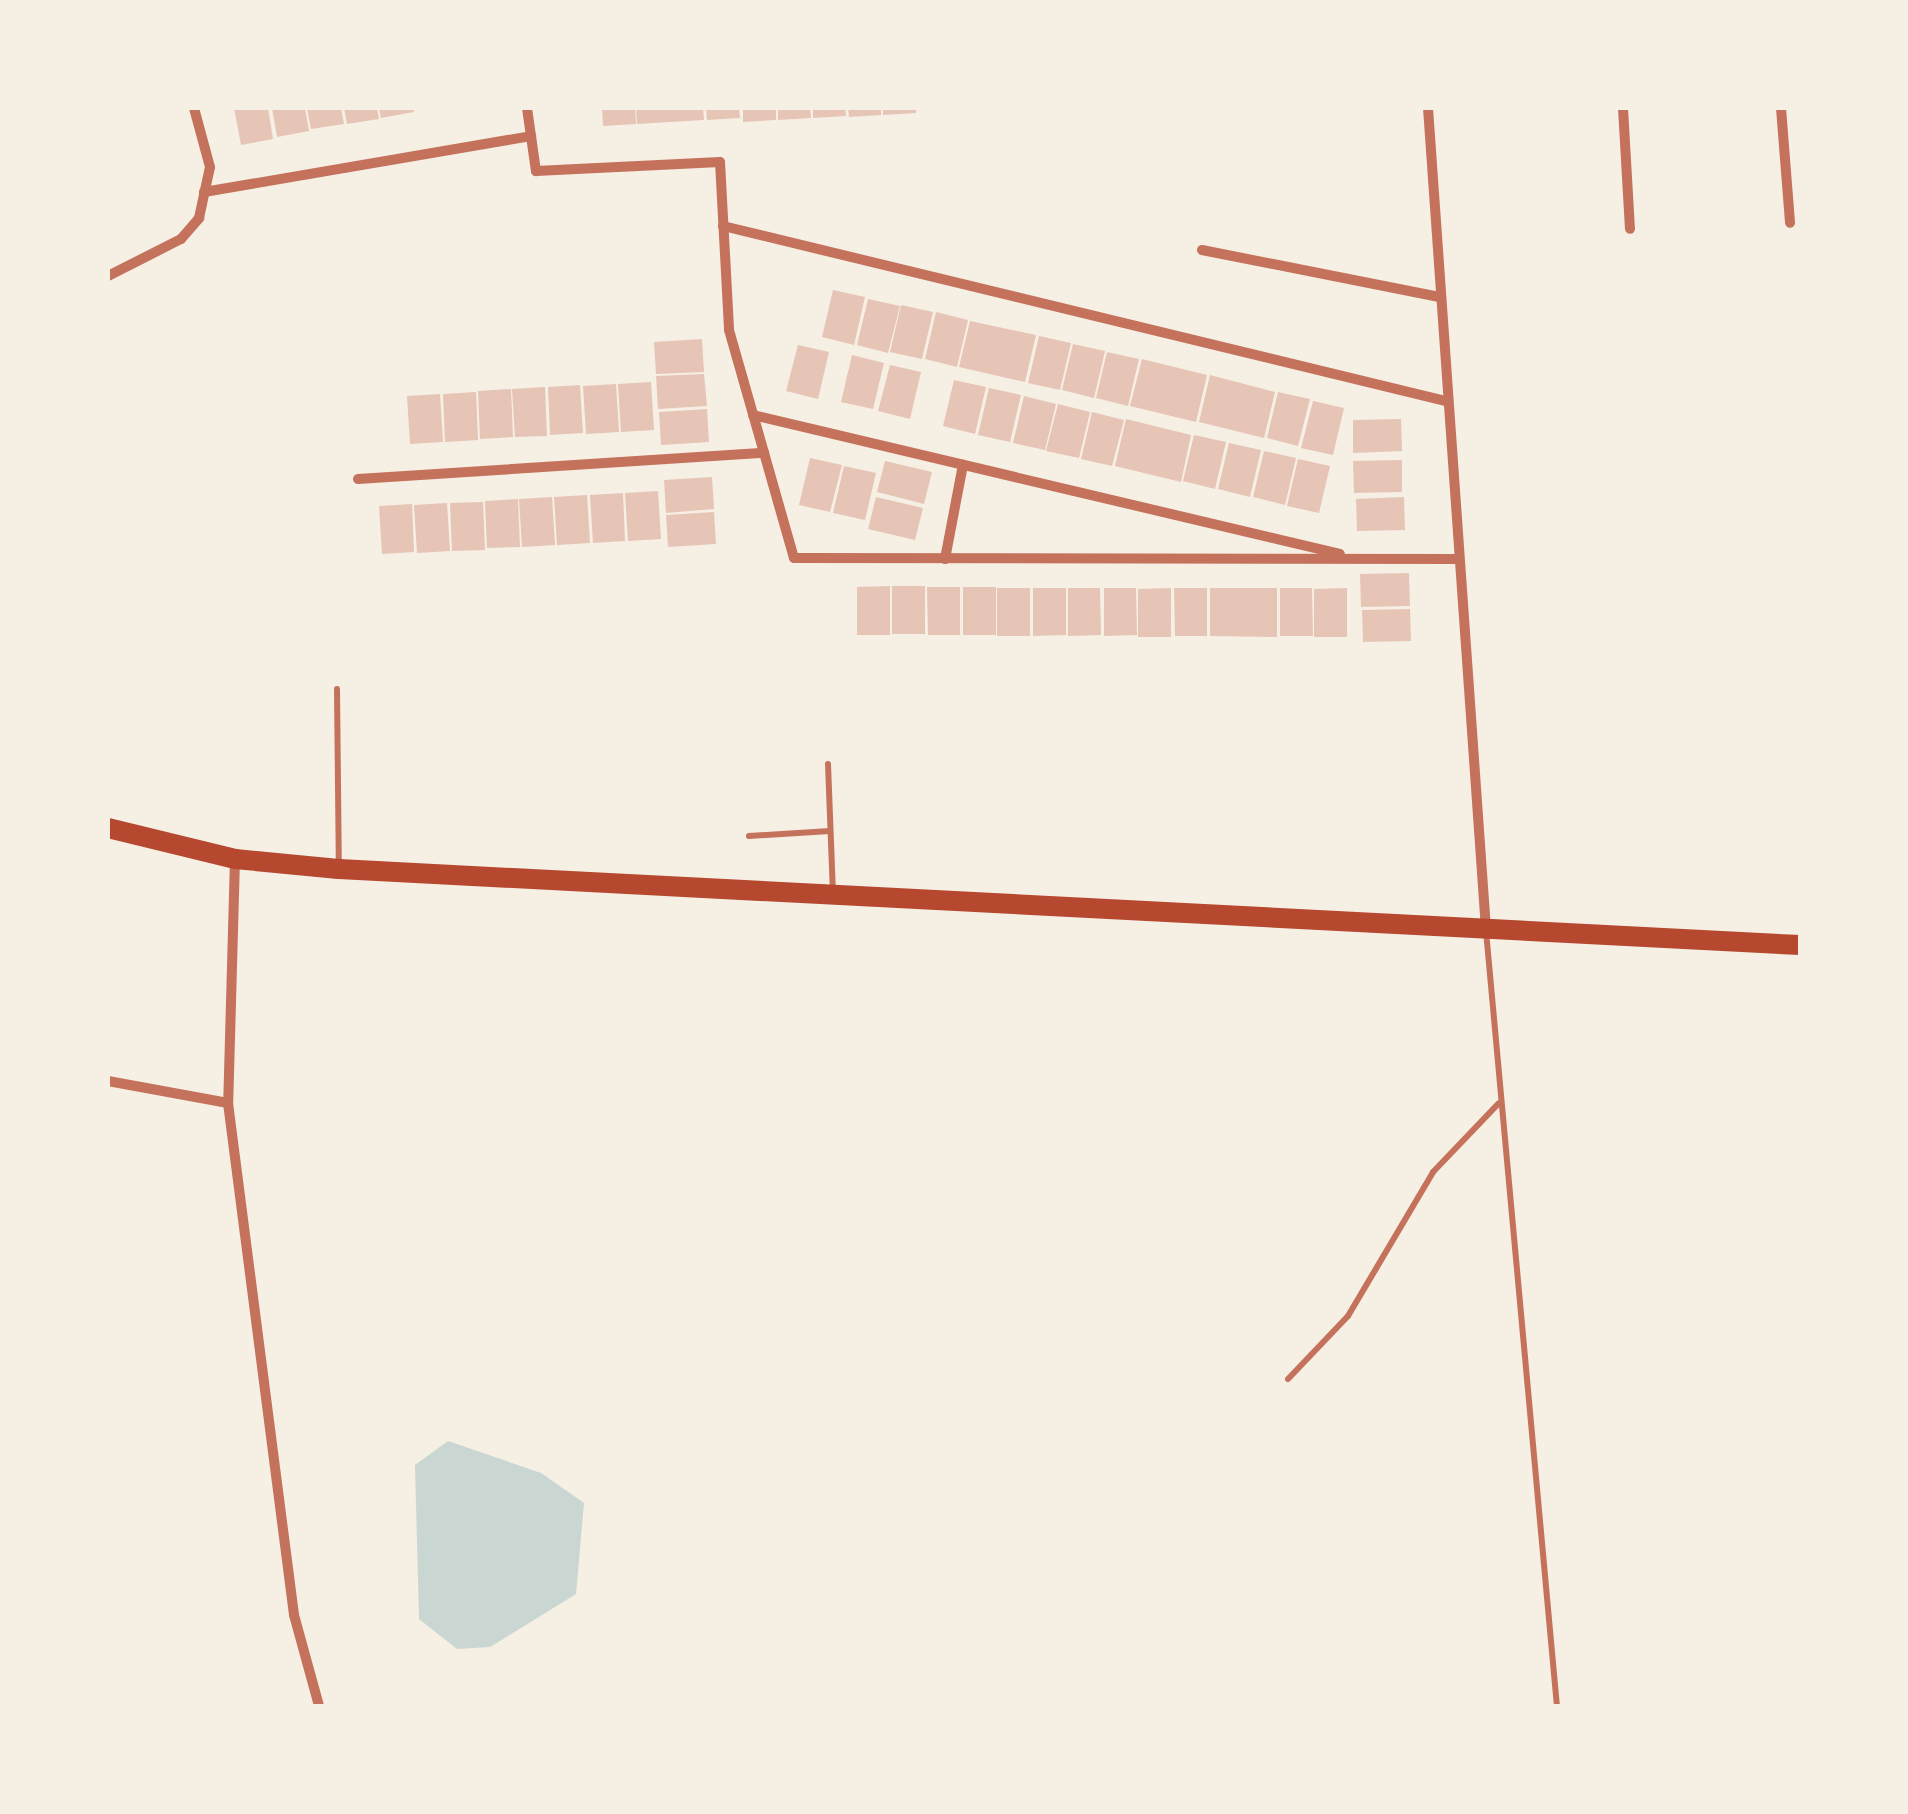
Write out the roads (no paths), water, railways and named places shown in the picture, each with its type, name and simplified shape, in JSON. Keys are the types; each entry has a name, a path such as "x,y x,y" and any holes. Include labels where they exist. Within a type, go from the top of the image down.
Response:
{"main road":[{"path":"108,828 235,859 339,868 1800,945"}],"street":[{"path":"108,276 181,239 204,192 210,167 194,108"},
{"path":"526,108 536,171 720,162 729,330 794,558 1458,559"},
{"path":"1428,108 1486,931"},
{"path":"1623,108 1630,228"},
{"path":"1781,108 1790,223"},
{"path":"204,192 530,136"},
{"path":"724,226 1446,400"},
{"path":"1202,250 1439,297"},
{"path":"753,414 1360,559"},
{"path":"358,479 764,453"},
{"path":"945,559 963,465"},
{"path":"235,859 228,1104 294,1615 320,1706"},
{"path":"108,1081 228,1104"}],"lane":[{"path":"337,689 339,868"},
{"path":"828,764 833,894"},
{"path":"749,836 830,831"},
{"path":"1486,931 1557,1706"},
{"path":"1288,1378 1348,1316 1433,1172 1500,1103"}]}
